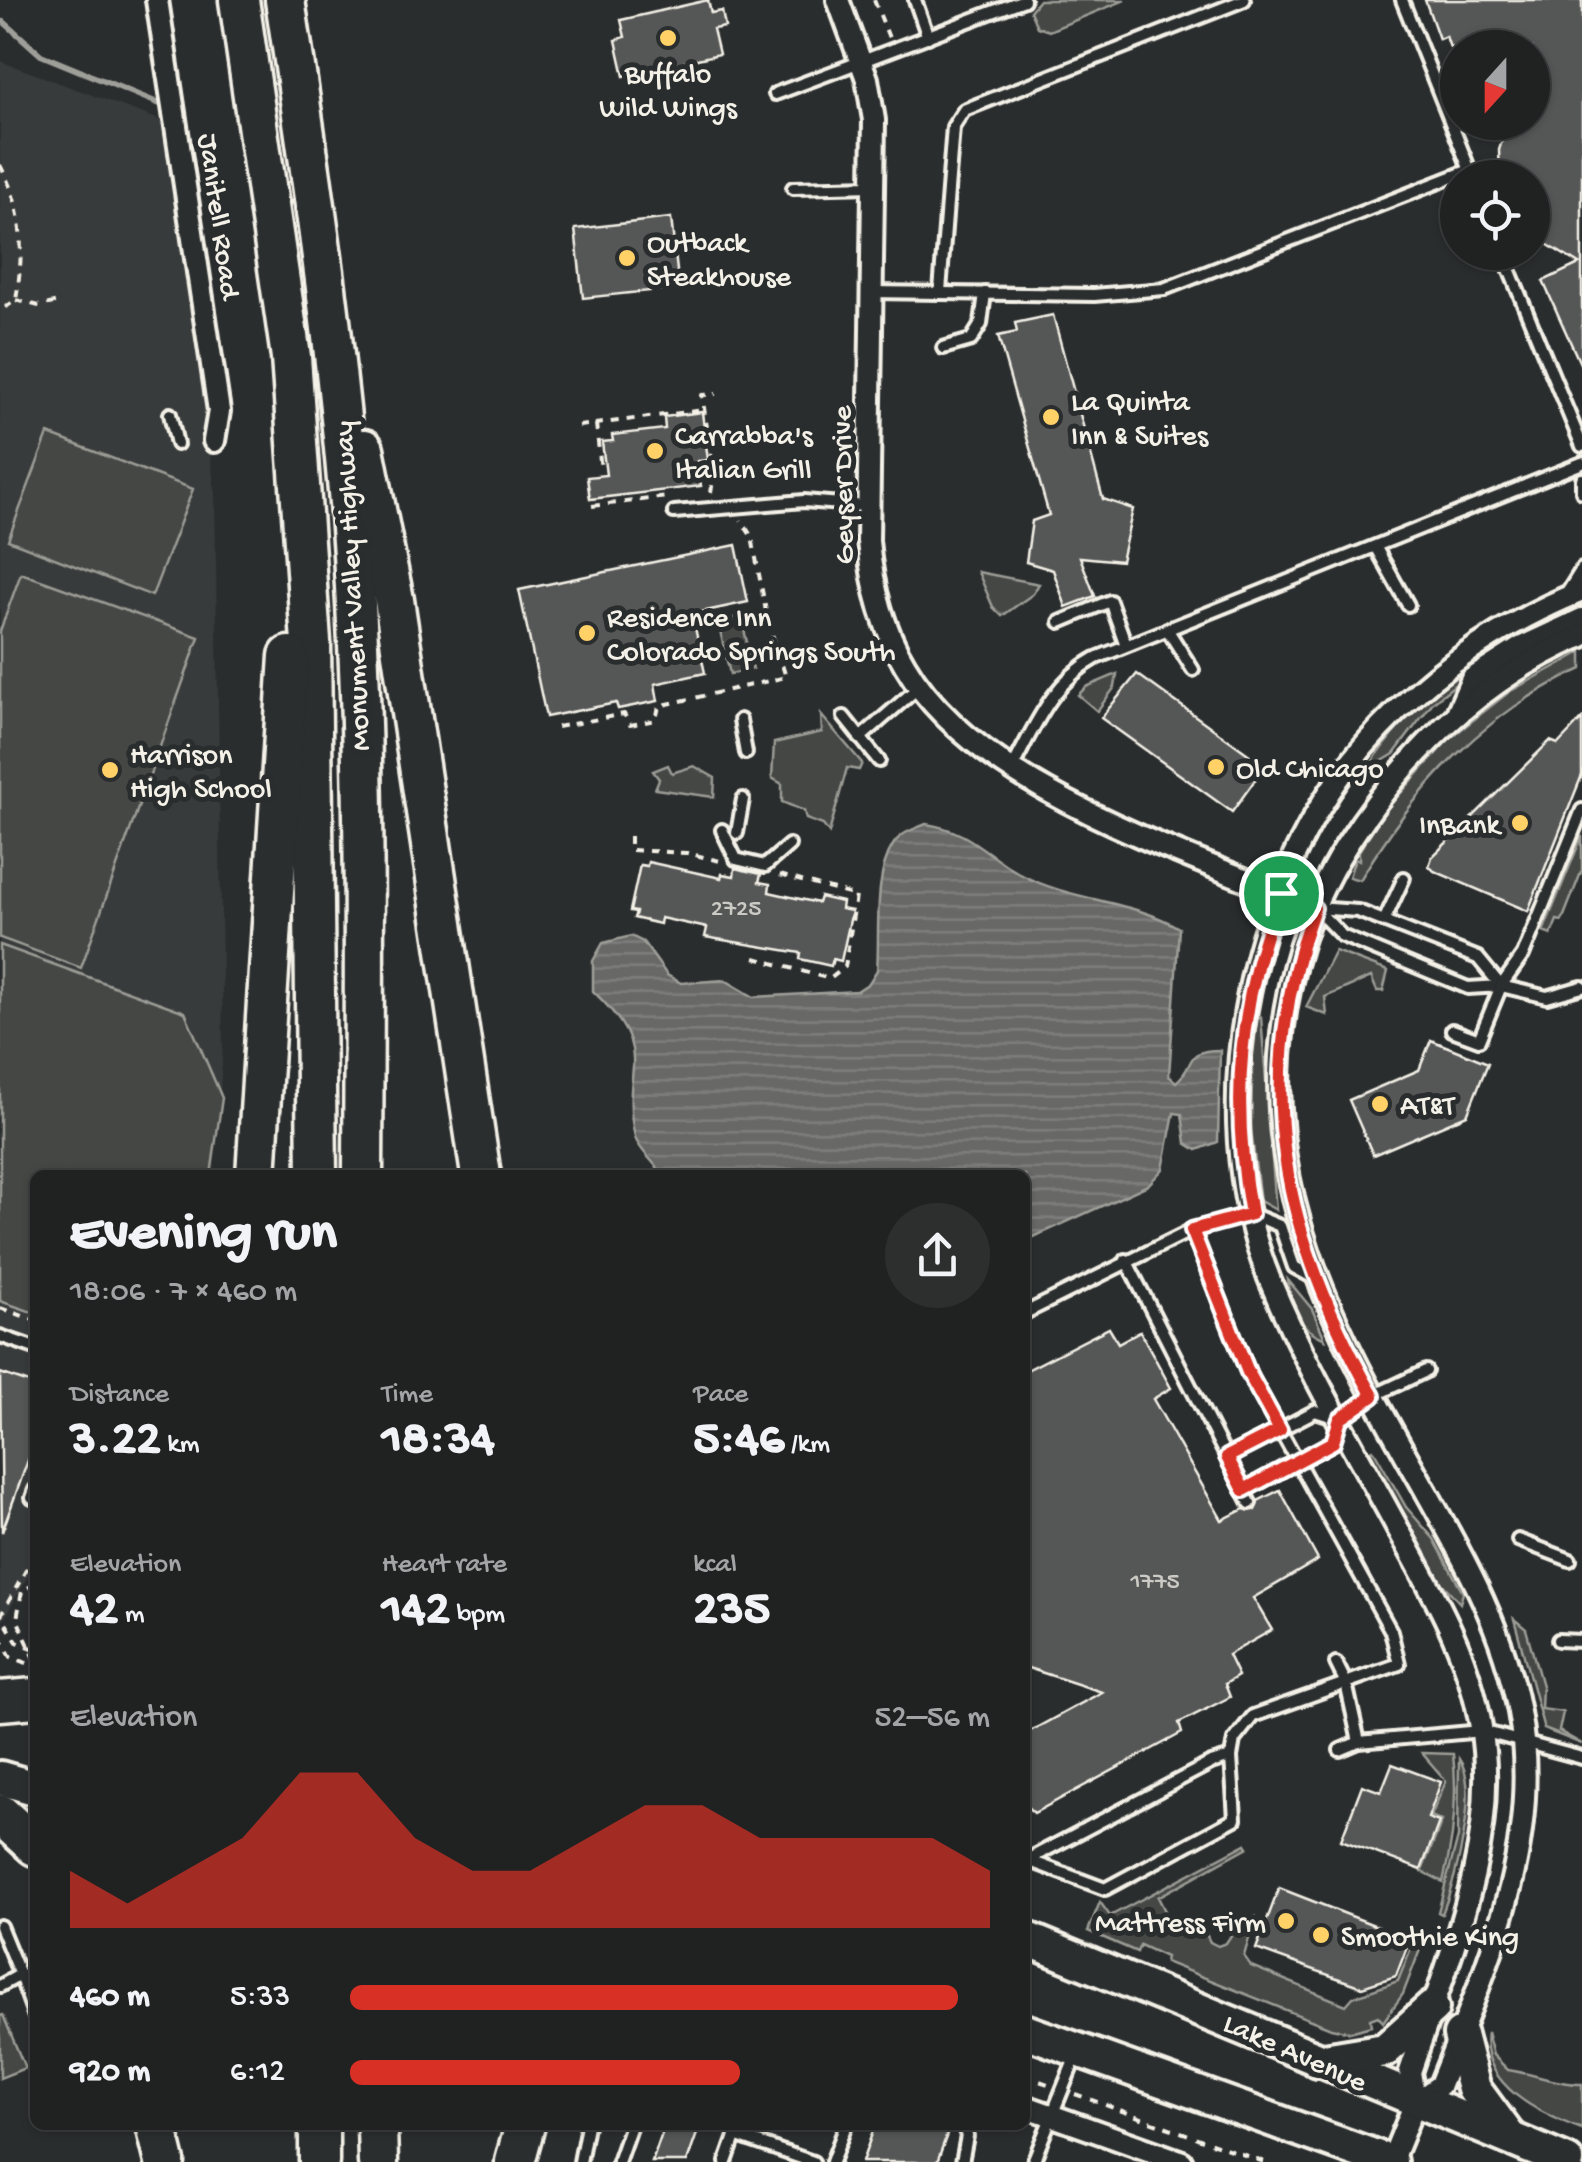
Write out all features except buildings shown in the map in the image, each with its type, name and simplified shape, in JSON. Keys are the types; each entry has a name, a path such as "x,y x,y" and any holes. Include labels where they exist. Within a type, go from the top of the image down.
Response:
{"highway":[{"name":"Monument Valley Highway","path":"239,0 291,357 311,642 317,1170"},
{"name":"Monument Valley Highway","path":"285,0 328,280 353,557 364,872 364,1170"},
{"path":"256,99 289,646 256,1170"},
{"path":"316,206 394,600 480,1170"},
{"path":"0,1702 30,1699"},
{"path":"0,1814 30,1841"},
{"path":"157,2130 165,2162"},
{"path":"319,2130 320,2162"},
{"path":"377,2130 378,2162"},
{"path":"514,2162 521,2130"}],"main road":[{"path":"0,1702 30,1709"},
{"path":"0,1778 30,1787"},
{"name":"Lake Avenue","path":"1030,1940 1415,2103 1567,2162"},
{"path":"1318,2061 1384,2050 1432,2008"},
{"path":"1030,2033 1390,2162"},
{"path":"1460,2035 1474,2089 1512,2141"}],"street":[{"name":"Janitell Road","path":"157,0 219,411 214,441"},
{"name":"Geyser Drive","path":"838,0 860,61 874,120 866,506 878,602 906,667 950,718 1012,769 1079,807 1314,908"},
{"path":"1415,2103 1410,2072 1477,1856 1483,1812 1482,1731 1449,1621 1271,1283 1251,1214 1239,1130 1241,1041 1253,970 1281,893 1322,810 1379,730 1456,660 1502,630 1572,595"},
{"path":"1457,713 1472,679 1522,647 1582,619"},
{"path":"1390,2162 1415,2103 1440,2085 1515,1874 1522,1812 1522,1741 1506,1656 1480,1588 1373,1396 1316,1279 1285,1175 1279,1115 1282,1031 1297,958 1314,908 1331,871 1374,803 1425,741 1457,713 1521,668 1582,636"},
{"path":"1030,2108 1182,2162"}],"lane":[{"path":"915,0 928,37"},
{"path":"775,94 1024,0"},
{"path":"940,291 953,127 964,110 1244,0"},
{"path":"1402,0 1465,160"},
{"path":"793,188 873,186"},
{"path":"870,292 1134,294 1164,289 1440,186"},
{"path":"1509,270 1582,446"},
{"path":"943,348 971,340 981,324 985,292"},
{"path":"170,414 177,444"},
{"path":"1012,769 1057,687 1073,670 1126,644 1376,548 1582,463"},
{"path":"1582,479 1582,492"},
{"path":"674,512 804,501 866,506"},
{"path":"1376,548 1408,605"},
{"path":"1572,595 1582,569"},
{"path":"1060,622 1110,601 1126,644"},
{"path":"1167,629 1194,670"},
{"path":"860,738 920,685"},
{"path":"844,716 879,761"},
{"path":"740,720 746,754"},
{"path":"737,833 743,799"},
{"path":"1452,1030 1479,1040 1501,986 1522,955 1582,810"},
{"path":"722,830 736,859 765,866 789,844"},
{"path":"1384,921 1404,878"},
{"path":"1314,908 1358,911 1478,958 1501,986"},
{"path":"1314,908 1342,936 1468,988 1501,986 1530,997 1547,997 1582,987"},
{"path":"1030,1310 1192,1230 1251,1214 1280,1226 1294,1267 1316,1279"},
{"path":"1030,1861 1105,1889 1235,1820 1231,1758 1234,1740 1253,1716 1399,1664 1391,1631 1248,1372 1192,1230"},
{"path":"1126,1260 1250,1503"},
{"path":"0,1336 30,1346"},
{"path":"1244,1490 1333,1442 1340,1419 1373,1396 1426,1371"},
{"path":"1227,1457 1314,1411 1340,1419"},
{"path":"1518,1540 1570,1560"},
{"path":"1558,1640 1582,1640"},
{"path":"1336,1663 1346,1683 1359,1742"},
{"path":"1340,1750 1359,1742 1482,1731 1582,1758"},
{"path":"1030,1857 1211,1763 1231,1758"},
{"path":"0,1926 30,2003"},
{"path":"0,1986 20,1975"},
{"path":"1034,2162 1078,2050"},
{"path":"580,2162 585,2130"},
{"path":"618,2162 629,2130"},
{"path":"726,2162 737,2130 813,2162"},
{"path":"832,2162 844,2130"},
{"path":"962,2162 965,2130"}],"path":[{"path":"874,0 884,28"},
{"path":"0,165 18,206 22,228 16,300 0,312"},
{"path":"16,300 39,306 59,302"},
{"path":"696,494 714,492 702,395 716,394"},
{"path":"579,426 704,410"},
{"path":"596,424 602,470"},
{"path":"592,506 679,496"},
{"path":"557,727 624,714 630,725 656,720 659,706 786,677 768,622 752,537 741,520"},
{"path":"630,836 630,850 687,853 727,864"},
{"path":"755,958 830,979 845,967 853,934 849,933 857,904 851,892 772,873"},
{"path":"0,1308 30,1318"},
{"path":"30,1563 0,1616 17,1642 30,1647"},
{"path":"30,1587 22,1591 17,1619 30,1651"},
{"path":"0,1637 10,1657 30,1662"},
{"path":"1030,2078 1038,2080"},
{"path":"1080,2096 1264,2162"}],"shaded area":[{"path":"1039,0 1125,0 1049,31 1037,27 1030,11"},
{"name":"Harrison High School","path":"0,61 168,123 215,491 223,1048 214,1170 30,1170 30,1573 0,1626"},
{"path":"48,434 193,489 152,596 8,540"},
{"path":"978,572 1039,584 1033,594 1002,616 993,607"},
{"path":"21,573 199,637 81,968 0,938 0,631"},
{"path":"741,616 753,669 730,674 718,622"},
{"path":"1505,646 1433,702 1394,754 1369,769 1392,736 1428,697 1470,664"},
{"path":"1582,652 1582,669 1513,708 1454,756 1404,814 1360,880 1349,877 1355,858 1359,860 1359,851 1385,811 1449,739 1509,692"},
{"path":"1117,674 1115,687 1097,711 1078,695 1086,687"},
{"path":"821,715 862,763 859,770 847,768 829,833 823,825 806,819 804,811 782,802 782,784 772,778 774,743 822,732"},
{"path":"668,765 672,773 694,766 715,778 714,797 655,789 659,779 653,771"},
{"path":"926,824 942,827 1041,884 1142,912 1179,928 1169,1076 1176,1082 1195,1056 1220,1050 1218,1142 1197,1150 1186,1143 1182,1114 1174,1113 1163,1169 1148,1185 1030,1239 1030,1170 659,1170 635,1137 631,1113 632,1047 614,1013 593,991 593,961 603,943 631,936 643,942 667,975 681,983 725,980 754,997 857,991 869,983 877,970 882,873 893,845"},
{"path":"1582,836 1582,870 1562,921 1557,920 1551,935 1543,932"},
{"path":"0,945 185,1012 222,1098 212,1170 30,1170 30,1311 0,1301"},
{"path":"1335,951 1388,971 1383,991 1377,991 1371,977 1325,997 1327,1015 1306,1007"},
{"path":"1261,1017 1276,1210 1260,1201 1251,1130 1253,1031 1254,1020"},
{"path":"1288,1280 1312,1309 1325,1339 1301,1321 1293,1306"},
{"path":"1373,1449 1406,1507 1434,1539 1463,1593 1460,1603 1440,1581 1368,1451"},
{"path":"1514,1619 1526,1629 1542,1686 1541,1709 1563,1712 1559,1731 1582,1744 1544,1729"},
{"path":"1422,1753 1453,1754 1454,1818 1443,1882 1422,1871 1442,1821 1431,1816 1446,1781"},
{"path":"1459,1759 1465,1773 1467,1812 1459,1858 1442,1914 1438,1912 1458,1837"},
{"path":"1246,1844 1248,1847 1158,1897 1170,1921 1179,1918 1185,1927 1200,1922 1210,1942 1218,1946 1226,1943 1238,1925 1255,1917 1244,1956 1251,1966 1346,2005 1353,1997 1398,1981 1411,1948 1421,1947 1403,1994 1383,2022 1378,2016 1370,2019 1371,2026 1350,2032 1331,2028 1165,1962 1166,1957 1140,1945 1137,1952 1088,1931 1100,1902 1110,1916"},
{"path":"3,2015 25,2068 0,2078 0,2016"},
{"path":"1487,2032 1493,2055 1508,2070 1582,2084 1582,2129 1532,2106 1503,2082 1487,2051"}],"waterway":[{"path":"4,22 41,55 160,104"}],"place":[{"name":"Buffalo Wild Wings","path":"668,38"},
{"name":"Outback Steakhouse","path":"627,258"},
{"name":"La Quinta Inn & Suites","path":"1051,417"},
{"name":"Carrabba's Italian Grill","path":"655,451"},
{"name":"Residence Inn Colorado Springs South","path":"587,633"},
{"name":"Old Chicago","path":"1216,767"},
{"name":"Harrison High School","path":"110,770"},
{"name":"InBank","path":"1520,823"},
{"name":"AT&T","path":"1380,1104"},
{"name":"Mattress Firm","path":"1286,1921"},
{"name":"Smoothie King","path":"1321,1935"}],"route":[{"path":"1281,893 1314,908 1297,958 1282,1031 1279,1130 1285,1175 1316,1279 1333,1321 1373,1396 1340,1419 1333,1442 1244,1490 1227,1457 1280,1430 1248,1372 1192,1230 1251,1214 1239,1130 1241,1041 1253,970 1281,893"}]}
